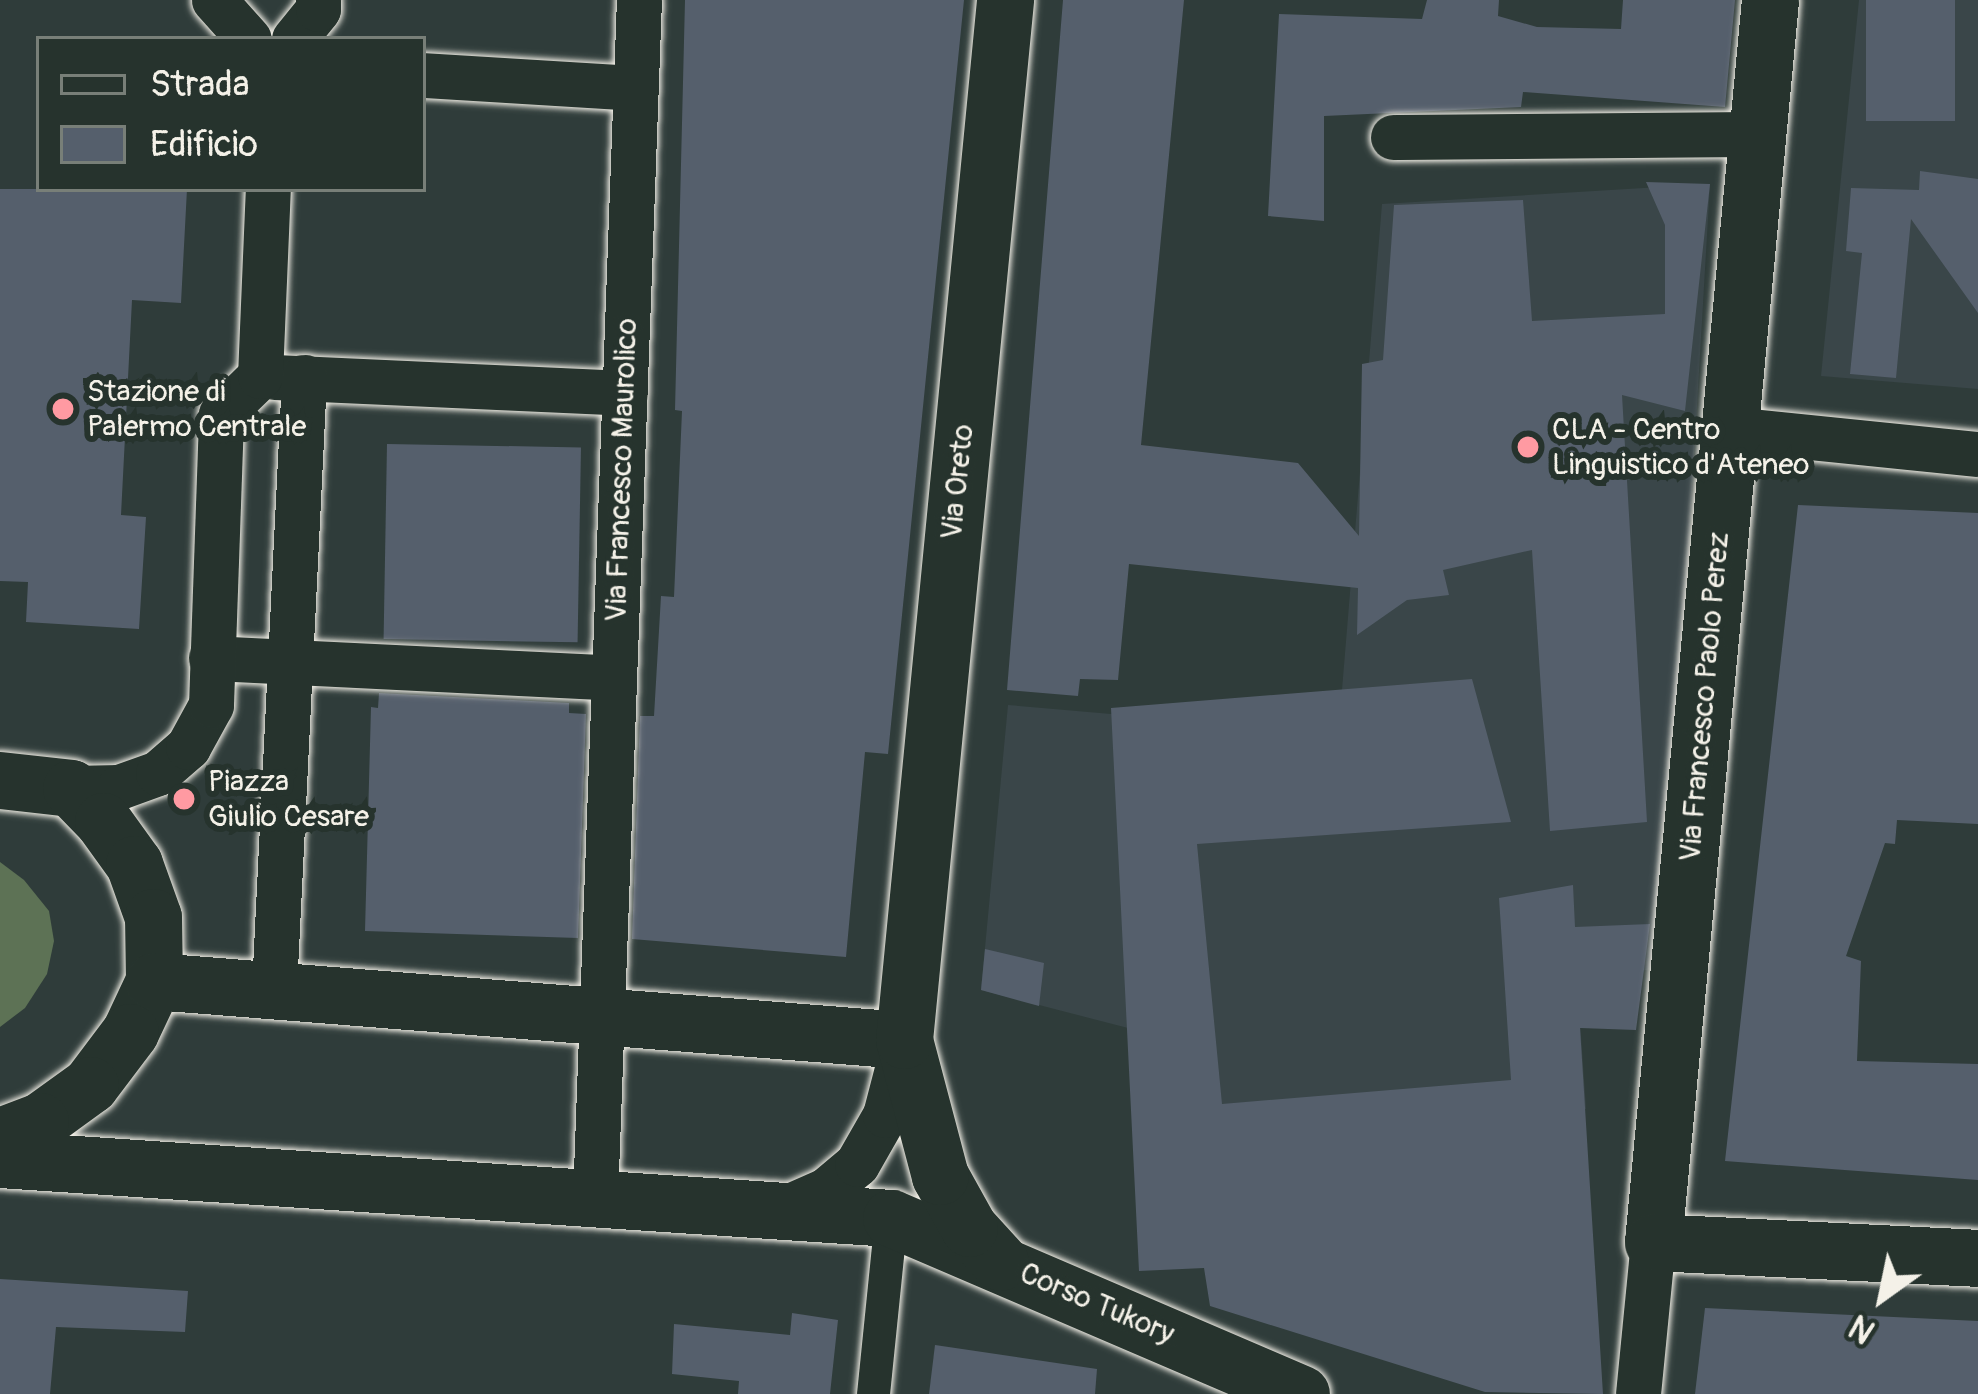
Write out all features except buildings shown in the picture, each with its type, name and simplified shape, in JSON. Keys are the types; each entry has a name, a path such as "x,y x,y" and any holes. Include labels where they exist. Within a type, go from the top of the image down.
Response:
{"street":[{"path":"214,0 246,36"},
{"path":"296,36 318,9 318,0"},
{"name":"Via Francesco Maurolico","path":"595,1198 639,0"},
{"name":"Via Oreto","path":"904,1040 1005,0"},
{"name":"Via Francesco Paolo Perez","path":"1638,1394 1770,0"},
{"path":"426,75 636,88"},
{"path":"1393,137 1757,134"},
{"path":"268,192 282,377 290,660 274,989"},
{"path":"0,780 71,788 119,787 158,773 188,747 211,705 221,414 282,377 625,393"},
{"path":"1730,429 1978,454"},
{"path":"211,658 614,678"},
{"path":"0,1136 40,1121 91,1085 130,1032 154,981 153,917 134,864 71,788"},
{"path":"154,981 904,1040"},
{"path":"778,1211 826,1190 857,1164 885,1114 904,1040"},
{"path":"904,1040 940,1176 969,1228 1001,1264"},
{"name":"Corso Tukory","path":"0,1159 891,1218 1301,1394"},
{"path":"872,1394 891,1218"},
{"path":"1653,1242 1978,1258"}],"shaded area":[{"path":"1859,0 1978,0 1978,389 1821,376"},
{"name":"CLA - Centro Linguistico d'Ateneo","path":"1710,184 1664,968 1577,978 1586,1109 1135,1135 1128,1028 981,990 1008,705 1111,714 1342,690 1382,204"}],"green space":[{"path":"0,862 24,880 49,911 54,941 47,974 25,1008 0,1027"}],"place":[{"name":"Stazione di Palermo Centrale","path":"63,409"},
{"name":"CLA - Centro Linguistico d'Ateneo","path":"1528,447"},
{"name":"Piazza Giulio Cesare","path":"184,799"}]}
